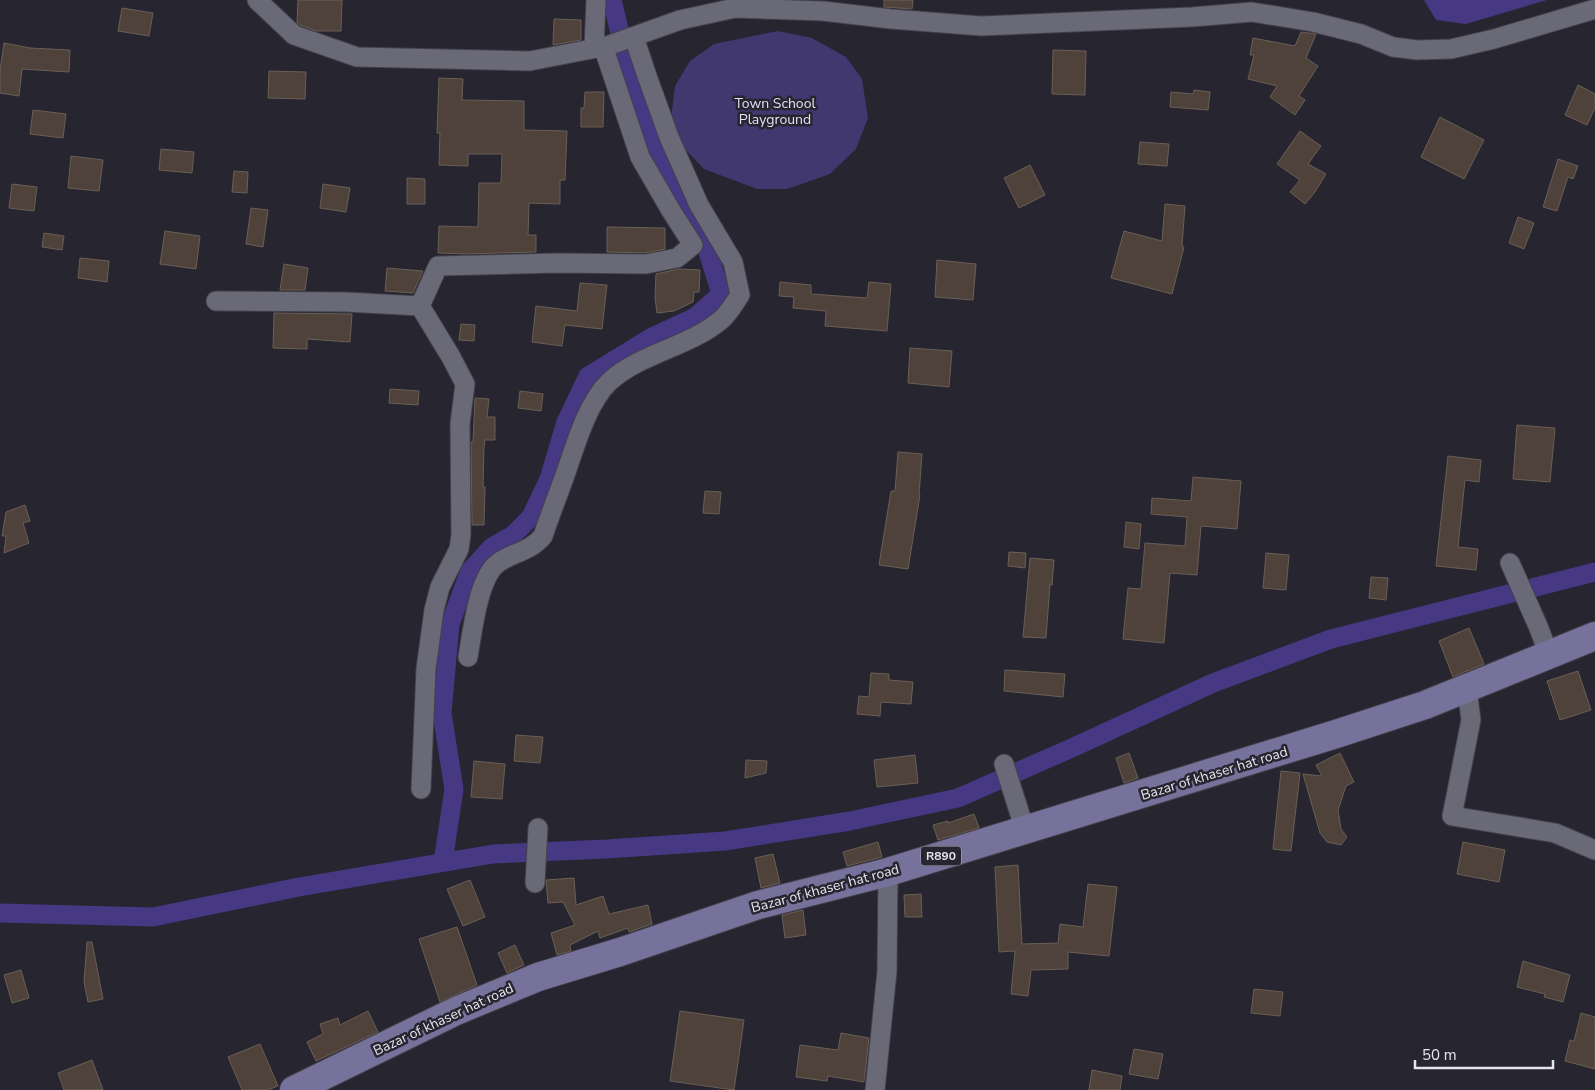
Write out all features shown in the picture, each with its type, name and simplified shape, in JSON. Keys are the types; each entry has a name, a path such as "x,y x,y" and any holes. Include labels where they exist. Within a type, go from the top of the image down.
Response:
{"main road":[{"name":"Bazar of khaser hat road","path":"294,1090 456,1011 538,977 620,952 758,905 888,872 1022,820 1336,734 1467,689 1595,636"}],"street":[{"path":"257,0 294,35 357,57 530,61 601,47 680,20 735,8 823,11 891,19 981,26 1222,7 1313,22 1361,34 1393,48 1417,50 1451,48 1494,39 1595,9"},
{"path":"420,306 438,266 557,263 646,264 677,258 693,245 640,157 601,47 596,0"},
{"path":"468,657 475,613 484,581 495,564 526,550 543,536 577,438 598,396 608,383 622,372 694,337 723,319 740,295 733,262 695,196 669,137 637,36"},
{"path":"216,301 346,302 420,306"},
{"path":"420,306 465,384 460,424 461,534 459,549 440,587 434,610 426,669 421,789"},
{"path":"1510,563 1549,655"},
{"path":"1467,689 1471,720 1452,816 1555,834 1595,850"},
{"path":"1004,764 1022,820"},
{"path":"535,883 538,828"},
{"path":"876,1090 887,971 888,872"}],"green space":[{"name":"Town School Playground","path":"778,31 812,38 846,57 862,79 868,118 856,149 830,174 787,189 757,189 704,169 680,144 671,119 675,86 690,61 714,44"}],"shaded area":[{"path":"1424,0 1547,0 1466,24 1436,20"}],"building":[{"path":"298,0 342,0 341,31 316,31 297,23"},
{"path":"884,0 913,0 912,9 884,7"},
{"path":"122,8 153,13 149,36 118,31"},
{"path":"554,19 581,20 581,40 553,45"},
{"path":"1301,32 1316,34 1306,58 1318,66 1299,96 1305,100 1295,115 1270,97 1277,86 1248,79 1254,55 1250,55 1253,38 1295,46"},
{"path":"4,43 30,48 70,50 69,72 22,69 19,96 0,93 0,70"},
{"path":"1053,50 1086,51 1085,95 1052,94"},
{"path":"269,71 306,72 305,99 268,98"},
{"path":"439,78 463,79 462,100 524,101 524,130 567,131 565,180 560,180 560,204 529,203 528,235 536,235 536,252 438,253 439,226 478,227 479,183 501,183 502,154 468,154 468,166 439,165 440,133 437,133"},
{"path":"1578,85 1595,94 1595,108 1587,125 1565,115"},
{"path":"1194,90 1210,92 1208,110 1170,107 1171,92 1193,94"},
{"path":"585,92 604,92 603,127 581,127 581,108 584,108"},
{"path":"33,110 66,114 63,138 30,134"},
{"path":"1440,117 1484,140 1464,179 1421,157"},
{"path":"1300,131 1321,146 1308,164 1326,174 1305,204 1290,192 1300,180 1277,164"},
{"path":"1140,142 1169,144 1167,166 1138,164"},
{"path":"161,149 194,152 192,173 159,170"},
{"path":"71,156 103,160 99,191 68,188"},
{"path":"1558,159 1578,166 1573,179 1568,177 1557,211 1543,207"},
{"path":"1030,165 1045,195 1019,208 1004,178"},
{"path":"234,171 248,172 247,193 232,192"},
{"path":"407,178 425,179 425,204 407,204"},
{"path":"12,184 37,187 34,211 9,208"},
{"path":"323,184 350,188 346,212 320,208"},
{"path":"1165,204 1185,206 1182,246 1184,247 1172,294 1111,278 1124,231 1162,241"},
{"path":"251,208 268,210 263,247 246,244"},
{"path":"1518,217 1534,223 1524,249 1509,243"},
{"path":"607,227 665,228 665,249 645,253 607,252"},
{"path":"165,231 200,236 196,269 160,264"},
{"path":"44,233 64,236 62,250 42,247"},
{"path":"80,258 109,261 107,282 78,278"},
{"path":"937,260 976,264 973,300 935,297"},
{"path":"284,264 308,268 305,290 280,290"},
{"path":"387,268 423,271 413,293 385,291"},
{"path":"679,269 700,270 699,292 694,292 693,302 674,311 657,313 655,297 656,274"},
{"path":"780,282 811,285 811,294 867,298 869,282 891,284 887,331 825,326 826,311 793,308 794,297 779,296"},
{"path":"580,283 607,285 602,329 565,325 562,346 532,342 536,306 577,311"},
{"path":"274,313 352,314 350,342 307,339 307,349 273,348"},
{"path":"461,324 475,325 474,341 459,340"},
{"path":"910,348 952,351 949,387 908,383"},
{"path":"390,389 419,391 418,405 389,403"},
{"path":"520,391 543,394 541,411 518,408"},
{"path":"475,398 489,399 487,417 495,417 495,440 485,440 484,447 484,525 472,525 471,442 473,442"},
{"path":"1517,425 1555,428 1550,482 1513,479"},
{"path":"898,452 922,454 920,495 908,569 879,565 891,491 895,491"},
{"path":"1448,456 1481,460 1479,482 1465,480 1458,547 1478,549 1476,570 1436,566"},
{"path":"1193,477 1241,481 1237,529 1201,526 1197,575 1170,573 1164,643 1123,639 1128,588 1141,589 1145,543 1185,546 1187,517 1151,514 1152,498 1191,501"},
{"path":"705,491 721,492 719,514 703,513"},
{"path":"25,505 30,521 23,523 29,543 4,553 6,536 2,536 6,512"},
{"path":"1126,522 1141,524 1139,549 1124,547"},
{"path":"1009,552 1026,553 1025,568 1008,566"},
{"path":"1266,553 1289,555 1286,590 1263,588"},
{"path":"1030,558 1054,560 1052,585 1050,584 1046,638 1023,637"},
{"path":"1371,577 1388,578 1386,600 1369,598"},
{"path":"1469,628 1484,664 1453,677 1439,641"},
{"path":"1005,670 1065,674 1063,697 1004,691"},
{"path":"1578,671 1591,710 1560,720 1547,681"},
{"path":"871,673 889,674 889,680 913,682 911,704 881,702 880,716 857,714 859,696 869,697"},
{"path":"516,735 543,737 540,763 514,761"},
{"path":"1129,753 1138,778 1124,783 1116,758"},
{"path":"1340,753 1354,782 1346,786 1338,810 1341,829 1347,837 1341,845 1327,842 1320,833 1303,774 1322,776 1316,765"},
{"path":"915,755 918,783 877,787 874,760"},
{"path":"746,760 767,761 766,773 745,778"},
{"path":"474,761 505,764 502,799 471,797"},
{"path":"1281,771 1300,773 1291,851 1273,849"},
{"path":"974,814 979,828 938,840 933,825 948,821 948,823"},
{"path":"878,842 882,857 847,866 843,852"},
{"path":"1463,842 1505,850 1499,882 1457,874"},
{"path":"773,854 780,883 761,888 755,858"},
{"path":"1018,865 1022,944 1058,943 1060,924 1083,927 1088,884 1117,887 1109,956 1068,952 1068,969 1031,970 1028,996 1011,994 1015,951 999,952 995,867"},
{"path":"574,878 576,905 603,896 609,914 648,905 652,924 629,932 628,928 600,938 598,931 570,945 571,951 557,955 551,933 575,925 563,902 548,903 546,880"},
{"path":"470,880 485,917 463,926 447,889"},
{"path":"921,894 922,917 905,917 904,895"},
{"path":"803,910 806,935 785,938 782,915"},
{"path":"457,927 477,985 440,1002 419,939"},
{"path":"87,942 92,942 103,999 88,1002 84,982"},
{"path":"515,945 524,965 507,973 498,953"},
{"path":"1523,961 1570,975 1563,1002 1544,997 1545,994 1517,987"},
{"path":"21,970 29,998 12,1003 4,975"},
{"path":"1254,989 1283,992 1280,1016 1251,1013"},
{"path":"368,1011 378,1032 316,1061 307,1042 323,1034 320,1024 338,1018 340,1025"},
{"path":"680,1011 744,1020 734,1090 670,1081"},
{"path":"1581,1013 1595,1017 1595,1069 1565,1061 1570,1040 1574,1041"},
{"path":"841,1033 869,1038 864,1082 828,1076 827,1081 796,1077 800,1045 838,1050"},
{"path":"260,1044 278,1086 268,1090 242,1090 228,1057"},
{"path":"1134,1049 1163,1054 1158,1079 1129,1074"},
{"path":"92,1060 103,1090 64,1090 58,1073"},
{"path":"1092,1070 1122,1076 1120,1090 1089,1090"}],"waterway":[{"path":"443,862 454,789 442,713 450,624 470,571 492,547 513,535 531,517 549,479 566,422 588,376 652,337 695,317 721,294 707,249 669,180 629,71 612,0"},
{"path":"0,913 153,917 299,887 493,854 725,841 850,821 958,798 1213,683 1331,639 1595,572"}]}
